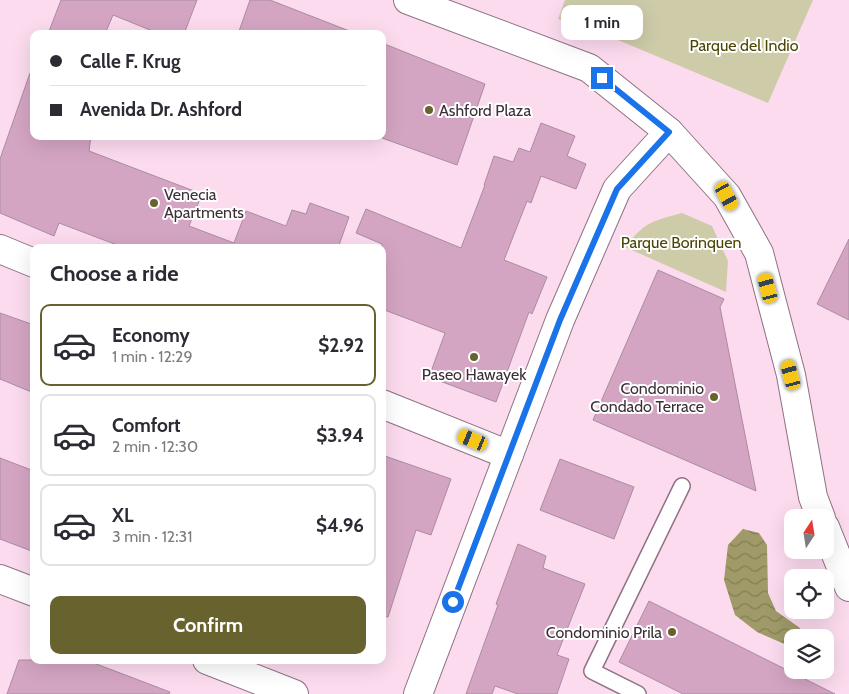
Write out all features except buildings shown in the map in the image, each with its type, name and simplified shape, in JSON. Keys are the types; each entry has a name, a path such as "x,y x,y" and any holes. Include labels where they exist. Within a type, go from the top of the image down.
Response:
{"street":[{"path":"408,0 589,68 669,132 727,196 759,253 791,375 813,498 817,509"},
{"path":"418,694 560,320 617,189 669,132"},
{"path":"0,249 30,261"},
{"path":"386,406 510,455"},
{"path":"834,550 849,587"},
{"path":"0,579 30,590"},
{"path":"217,664 294,694"}],"lane":[{"path":"638,694 592,671 682,486"}],"green space":[{"name":"Parque del Indio","path":"565,0 813,0 768,103 606,35 558,19"},
{"name":"Parque Borinquen","path":"682,213 712,226 728,261 726,292 625,247 644,227 663,218"}],"water":[{"path":"743,529 759,533 767,545 768,593 776,611 784,617 784,619 787,619 800,628 784,629 784,644 757,632 735,615 724,580 728,545"}],"place":[{"name":"Ashford Plaza","path":"429,110"},
{"name":"Venecia Apartments","path":"154,203"},
{"name":"Paseo Hawayek","path":"474,357"},
{"name":"Condominio Condado Terrace","path":"714,397"},
{"name":"Condominio Prila","path":"672,632"}],"route":[{"path":"453,602 560,320 617,189 669,132 602,78"}]}
